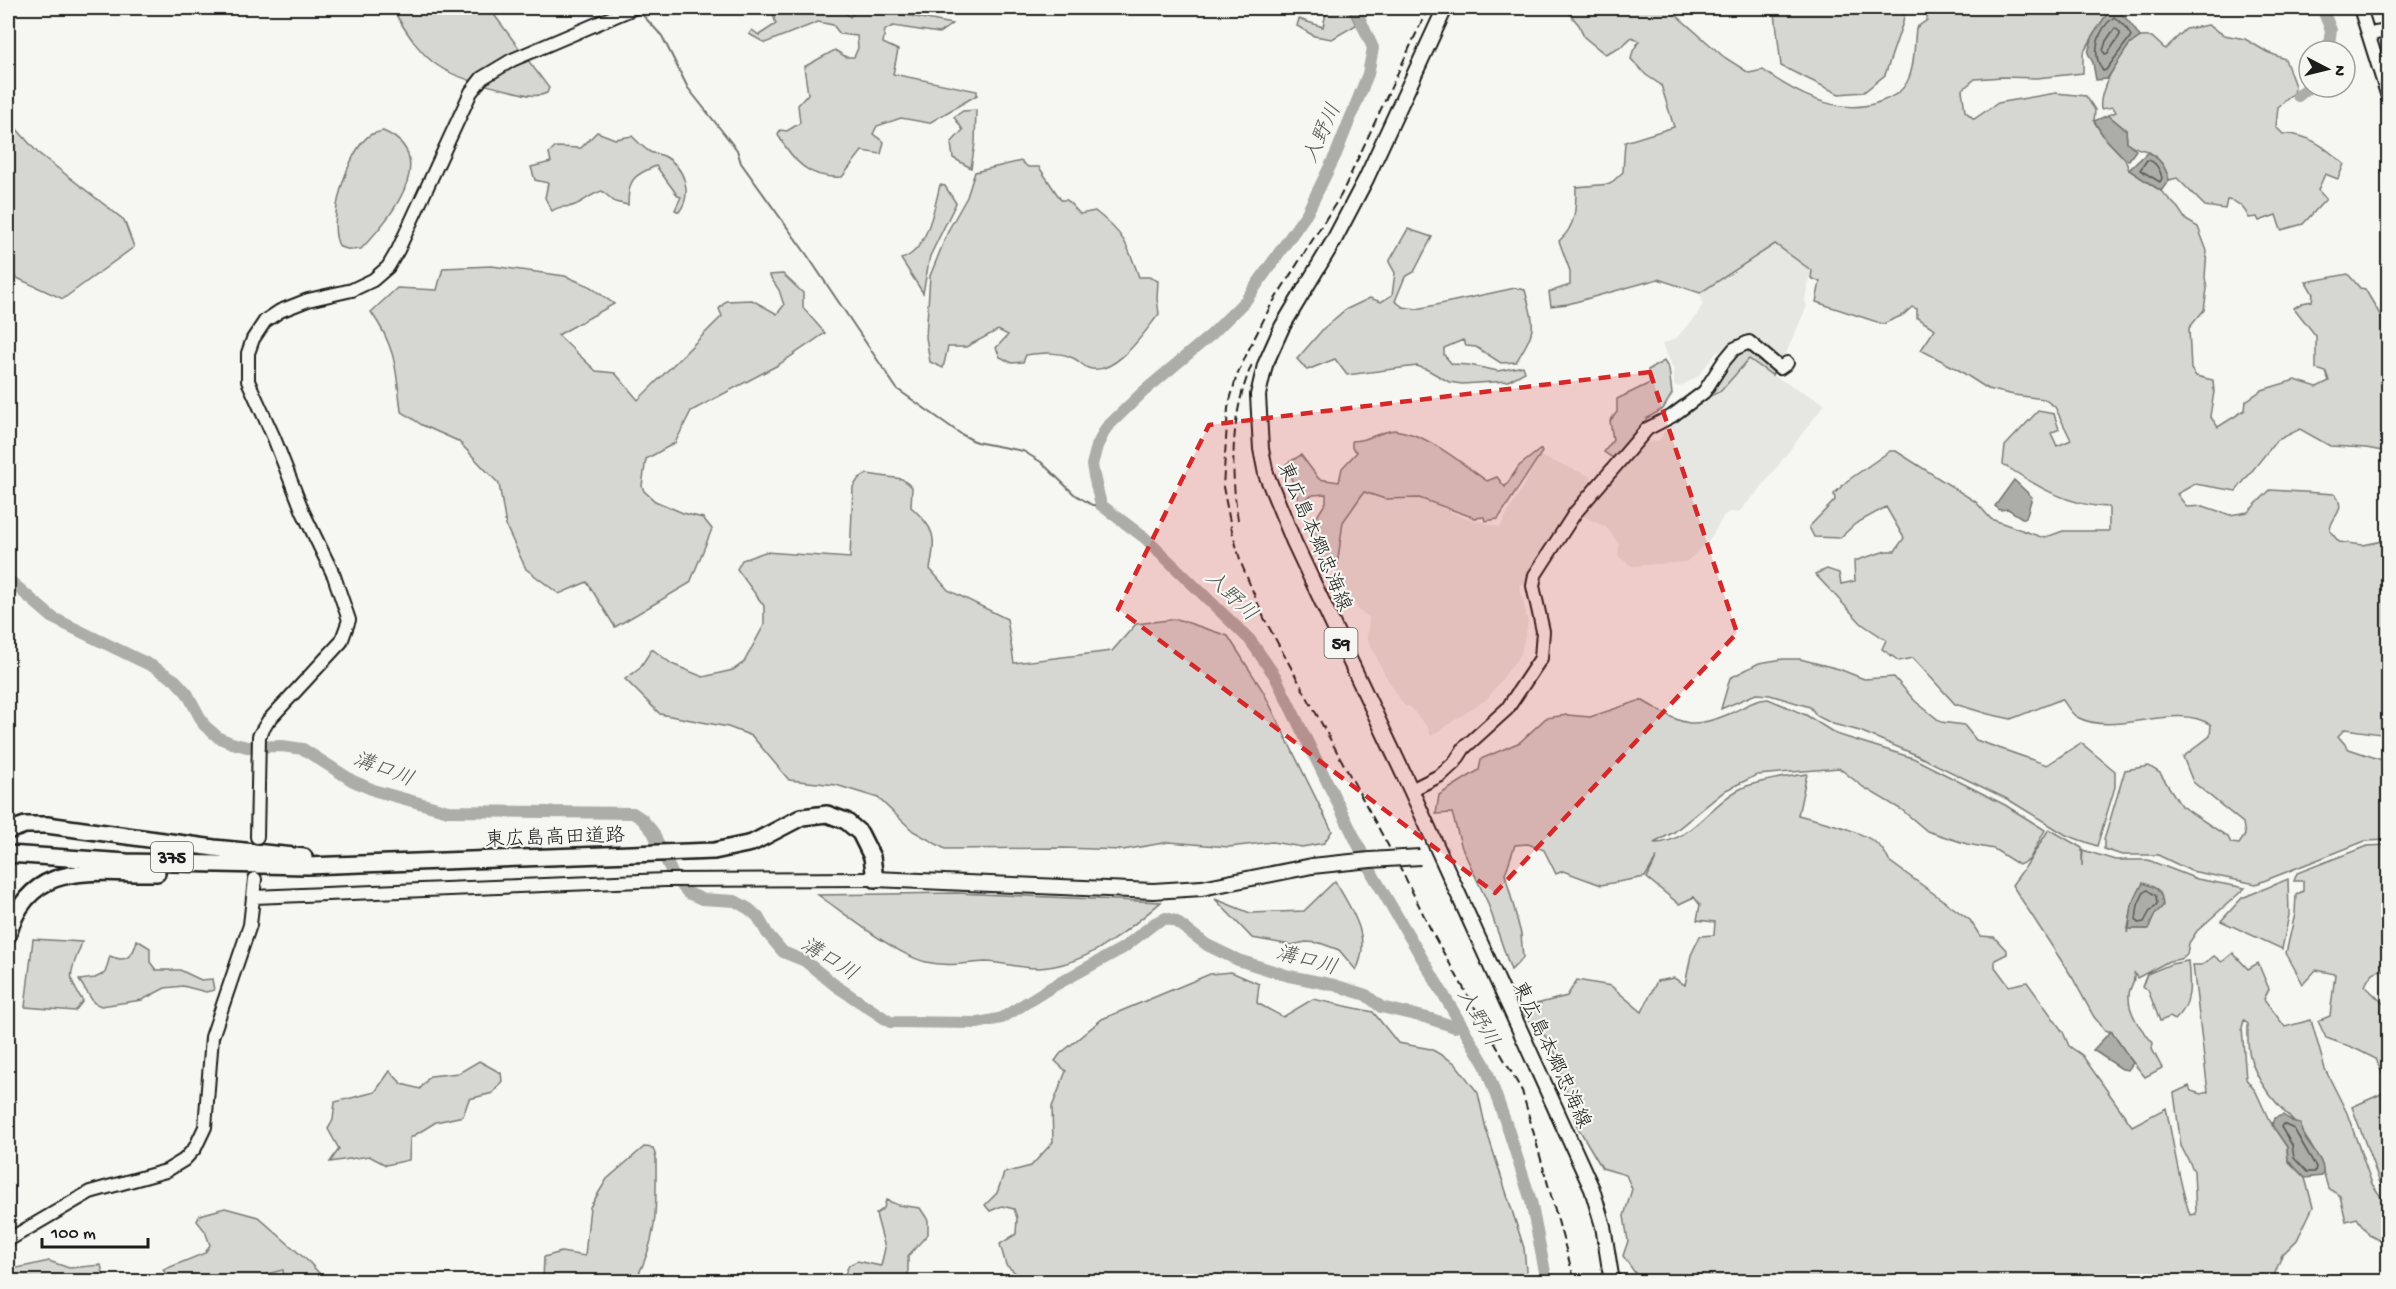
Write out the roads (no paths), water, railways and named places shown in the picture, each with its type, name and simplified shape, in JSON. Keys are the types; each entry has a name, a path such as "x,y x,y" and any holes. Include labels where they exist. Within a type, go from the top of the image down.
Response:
{"highway":[{"name":"東広島高田道路","path":"397,862 714,851 752,843 796,819 809,815 827,814 846,821 860,833 872,857 875,879"},
{"path":"8,831 26,825 47,825 214,848 337,860"},
{"name":"375","path":"8,844 77,852 164,857 397,862"},
{"name":"375","path":"8,854 127,862 307,866 397,862"},
{"path":"8,935 17,910 28,895 47,881 64,875 307,866"}],"main road":[{"name":"東広島本郷忠海線","path":"1445,8 1366,180 1333,242 1282,327 1265,365 1258,395 1261,449 1266,474 1294,542 1411,790 1592,1189 1603,1226 1612,1281"},
{"path":"875,879 1153,891 1202,888 1312,866 1420,857 1438,849"}],"street":[{"path":"256,837 259,736 268,721 341,642 349,620 334,576 303,512 274,438 248,381 247,360 253,339 265,321 280,311 308,300 352,290 373,280 388,267 471,93 482,78 512,60 634,8"},
{"path":"2360,8 2388,97"},
{"path":"2369,34 2388,30"},
{"path":"1411,790 1441,776 1455,762 1464,748 1507,709 1541,658 1544,632 1535,604 1533,586 1535,575 1575,513 1647,429 1672,416 1704,392 1734,349 1749,342 1780,368 1787,363"},
{"path":"8,1240 90,1192 166,1170 184,1160 195,1148 205,1127 212,1036 244,946 254,897 255,879"},
{"path":"254,897 665,880 875,879"}],"water":[{"path":"2111,8 2124,16 2140,37 2129,45 2107,79 2096,80 2093,63 2088,53 2093,35"},
{"path":"2108,115 2126,130 2127,142 2136,150 2129,160 2125,159 2104,137 2094,121"},
{"path":"2148,152 2159,160 2168,175 2169,180 2161,191 2129,170"},
{"path":"2014,480 2032,497 2026,518 2008,509 2000,510 1995,506"},
{"path":"2143,883 2158,890 2162,896 2163,906 2155,914 2148,929 2129,929 2132,904"},
{"path":"2111,1031 2133,1063 2128,1070 2122,1069 2093,1050"},
{"path":"2283,1115 2301,1124 2304,1137 2321,1163 2322,1176 2305,1178 2288,1160 2287,1147 2272,1125 2274,1118"}],"waterway":[{"name":"入野川","path":"1355,8 1373,48 1368,74 1336,154 1307,213 1246,300 1212,334 1143,392 1106,428 1097,446 1092,465 1101,505 1145,538 1250,640 1275,676 1373,875 1485,1065 1531,1201 1547,1282"},
{"path":"2322,8 2331,30 2330,39"},
{"path":"638,10 662,36 688,88 737,150 741,163 807,255 897,389 976,442 1023,451 1041,462 1074,494 1092,505 1101,505"},
{"name":"溝口川","path":"8,579 53,618 154,667 175,680 187,693 204,725 219,738 232,743 247,747 282,746 303,749 353,781 376,791 448,811 633,813 642,819 653,832 673,875 688,893 702,899 735,901 749,909 758,917 767,933 783,952 805,961 836,986 890,1022 978,1023 1002,1018 1050,988 1123,948 1155,923 1166,918 1175,921 1207,945 1238,960 1289,976 1334,985 1366,995 1381,1007 1455,1027 1461,1024"}],"railway":[{"path":"1428,8 1341,195 1270,307 1236,378 1228,408 1223,487 1241,563 1264,618 1402,871 1434,936 1522,1091 1575,1282"},
{"path":"1238,520 1233,461 1234,441 1240,402 1252,364"}]}
